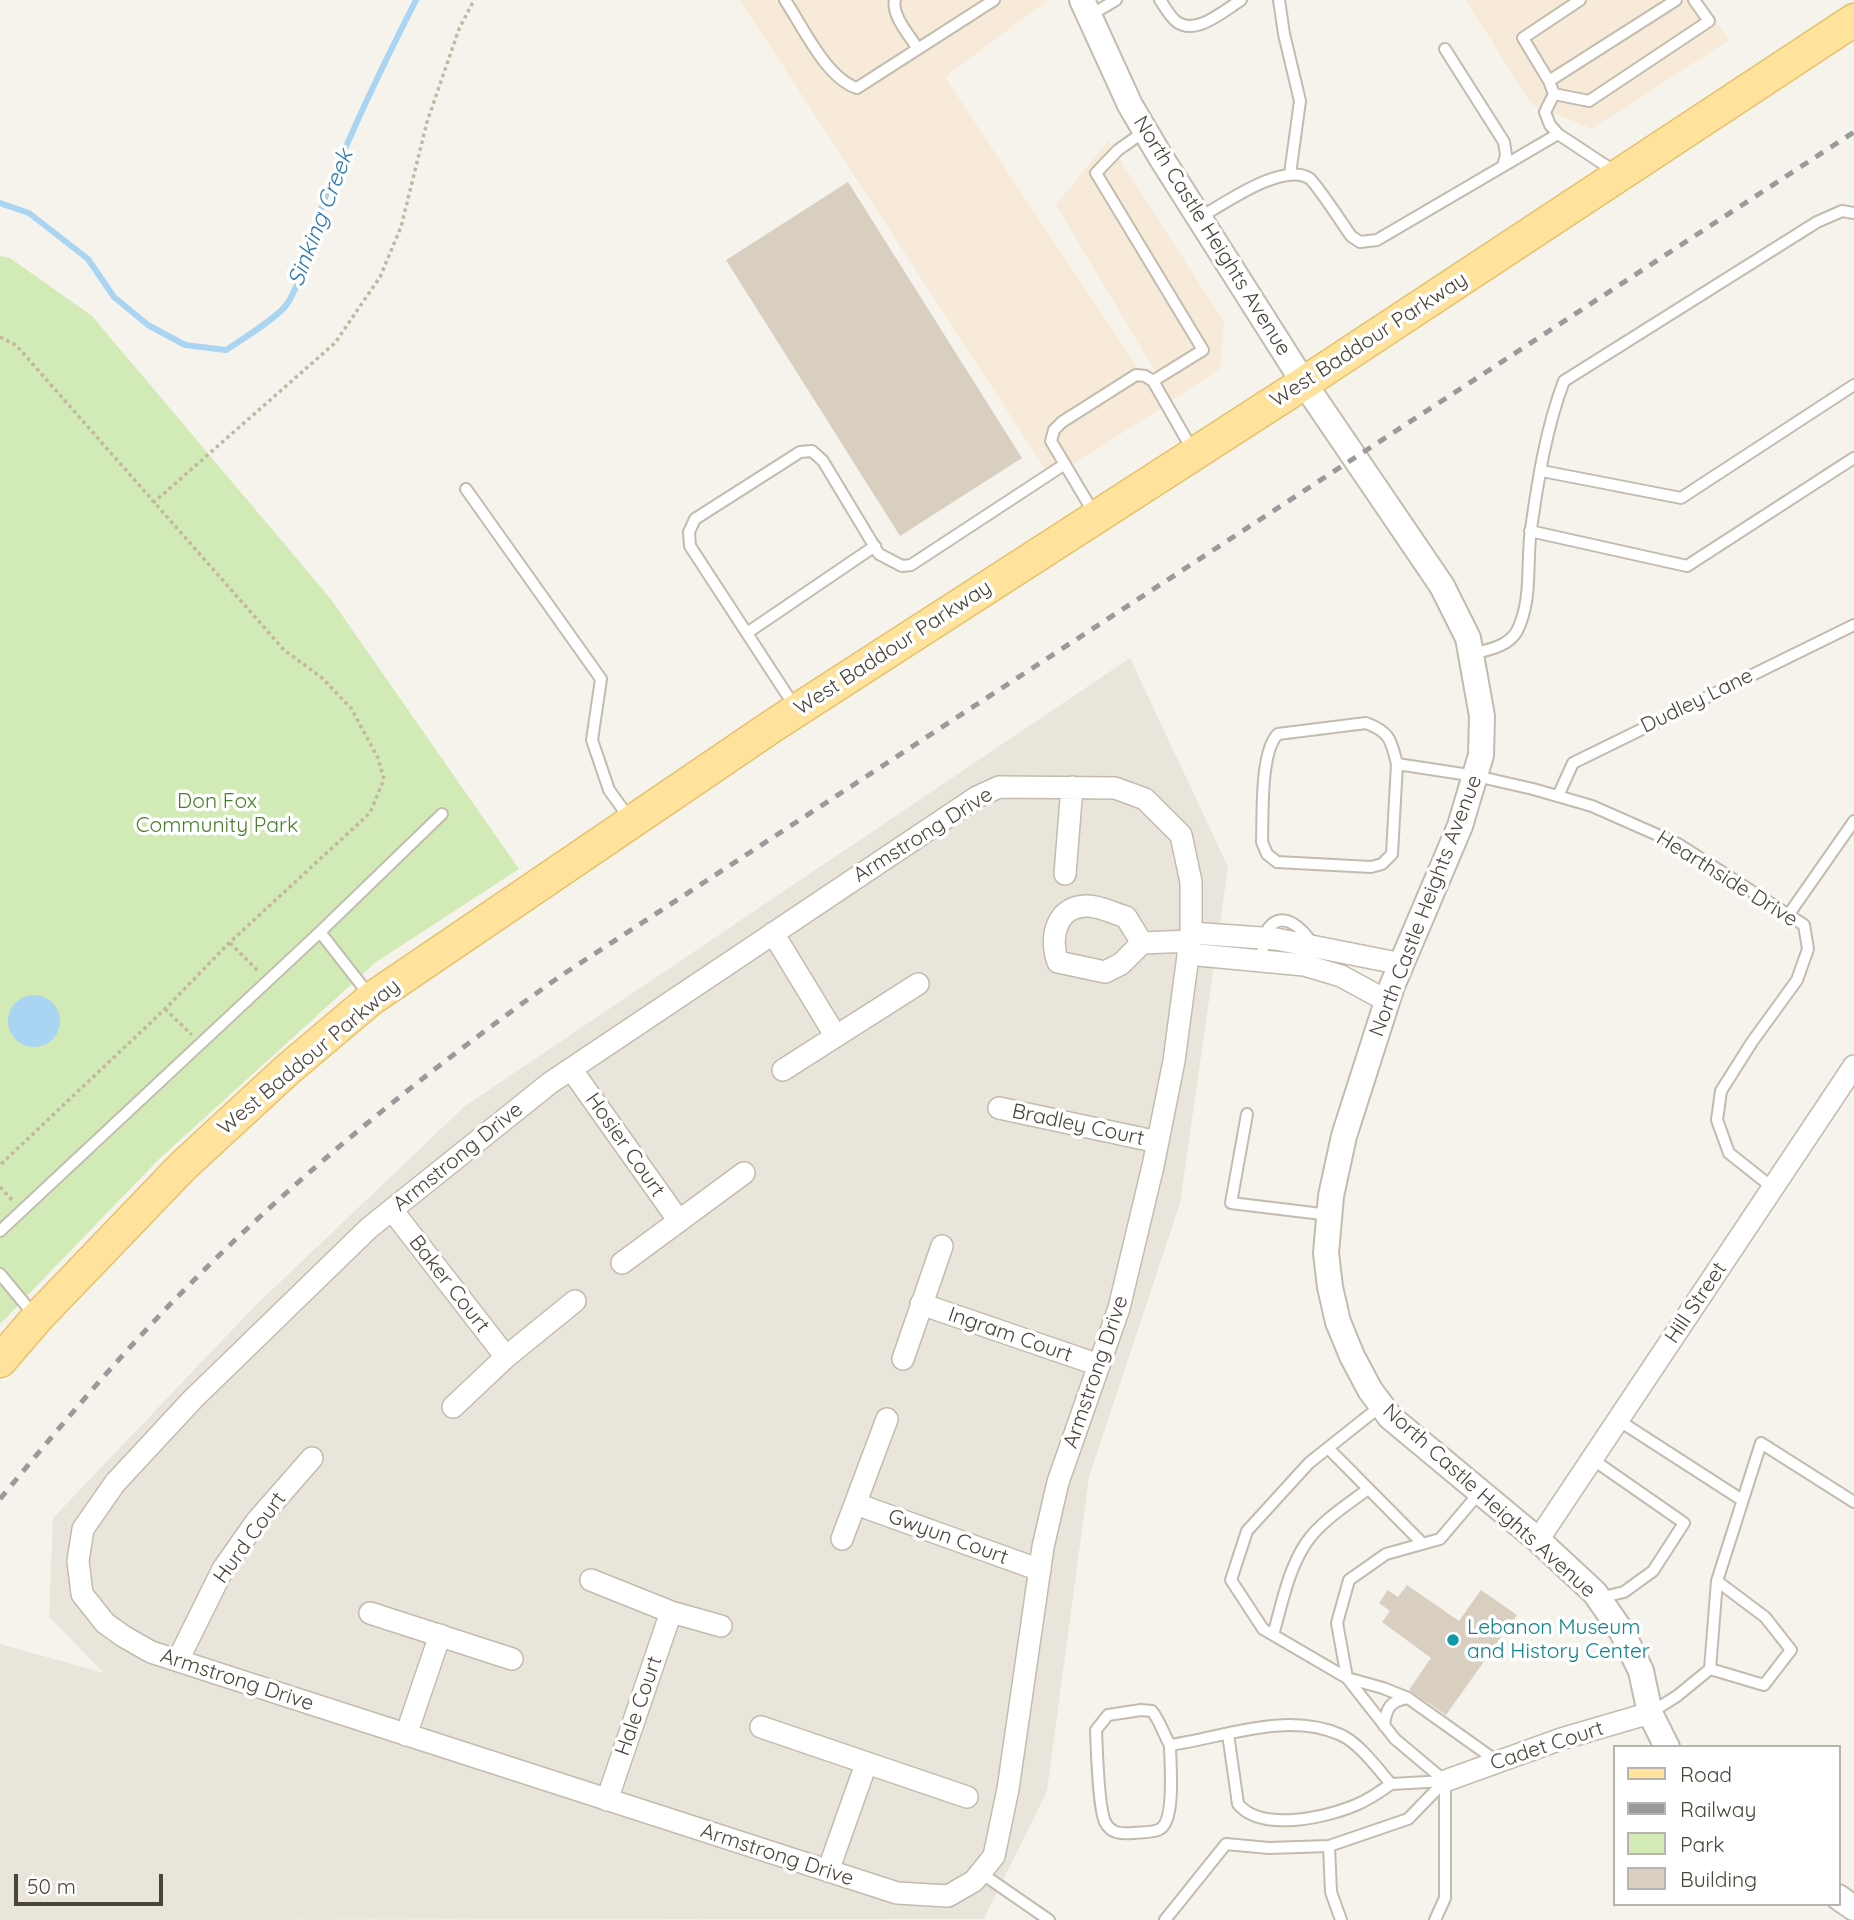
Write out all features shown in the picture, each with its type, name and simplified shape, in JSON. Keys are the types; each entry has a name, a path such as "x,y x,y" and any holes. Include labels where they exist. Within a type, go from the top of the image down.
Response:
{"main road":[{"name":"West Baddour Parkway","path":"0,1361 37,1318 183,1166 287,1070 371,999 797,710 1304,383 1854,20"}],"street":[{"name":"North Castle Heights Avenue","path":"1085,8 1145,131 1304,383 1442,586 1468,638 1482,716 1481,755 1460,826 1387,1001 1344,1136 1331,1196 1326,1252 1338,1322 1370,1390 1391,1417 1538,1540 1599,1598 1622,1632 1641,1671 1650,1713 1666,1745"},
{"name":"Armstrong Drive","path":"999,786 1072,787 1115,788 1145,799 1181,835 1191,882 1190,942 1174,1061 1119,1308 1058,1482 1040,1570 1008,1789 994,1856 974,1881 948,1896 897,1893 151,1652 105,1623 82,1594 78,1562 83,1529 115,1483 193,1399 369,1228 550,1083 977,797 999,786"},
{"path":"1065,874 1072,787"},
{"path":"773,933 835,1035"},
{"path":"1142,943 1264,938 1313,958 1387,1001"},
{"path":"1190,942 1262,960 1313,958 1402,964"},
{"path":"783,1070 918,984"},
{"name":"Hill Street","path":"1538,1540 1854,1066"},
{"name":"Hosier Court","path":"571,1069 678,1222"},
{"name":"Bradley Court","path":"999,1108 1158,1142"},
{"path":"622,1264 744,1173"},
{"name":"Baker Court","path":"392,1210 506,1357"},
{"name":"Ingram Court","path":"903,1360 942,1246"},
{"path":"453,1406 506,1357 575,1301"},
{"name":"Ingram Court","path":"921,1304 1099,1365"},
{"path":"842,1539 887,1419"},
{"name":"Hurd Court","path":"178,1660 223,1569 256,1522 312,1458"},
{"name":"Gwyun Court","path":"856,1504 1040,1570"},
{"path":"591,1580 671,1612 721,1626"},
{"name":"Hale Court","path":"607,1801 671,1612"},
{"path":"370,1613 512,1659"},
{"path":"406,1735 440,1635"},
{"name":"Cadet Court","path":"1446,1781 1561,1740 1650,1713"},
{"path":"761,1727 967,1797"},
{"path":"828,1871 866,1764"}],"lane":[{"path":"785,0 832,71 844,84 857,88 994,0"},
{"path":"895,0 893,6 896,14 918,49"},
{"path":"1085,8 1116,0"},
{"path":"1160,0 1176,22 1187,27 1204,23 1241,0"},
{"path":"1279,0 1300,101 1290,174"},
{"path":"1580,0 1523,38 1554,94 1545,112 1550,125 1558,134 1619,174"},
{"path":"1549,81 1676,0"},
{"path":"1554,94 1589,101 1709,21 1694,0"},
{"path":"1445,50 1504,142 1506,155 1503,166"},
{"path":"1145,131 1118,150 1096,173 1203,350 1153,381"},
{"path":"1199,218 1275,176 1290,174 1309,178 1351,236 1360,242 1377,240 1558,134"},
{"path":"1471,654 1503,645 1517,632 1527,600 1530,531 1555,405 1564,381 1817,222 1842,211 1854,213"},
{"path":"1096,517 1051,441 1054,430 1062,422 1136,375 1145,376 1153,381 1195,453"},
{"path":"1542,471 1681,498 1854,386"},
{"path":"797,710 690,546 689,532 695,519 800,452 812,451 823,461 879,554 889,562 902,566 911,565 1065,464"},
{"path":"1530,531 1687,566 1854,458"},
{"path":"466,489 601,679 592,740 609,790 632,821"},
{"path":"747,634 875,546"},
{"name":"Dudley Lane","path":"1558,796 1573,763 1854,625"},
{"path":"1366,723 1379,728 1390,737 1397,764 1392,854 1382,864 1371,867 1278,862 1267,854 1262,842 1267,757 1272,740 1278,734 1366,723"},
{"name":"Hearthside Drive","path":"1397,764 1476,776 1592,806 1678,844 1804,925 1808,949 1797,980 1752,1042 1721,1091 1717,1120 1728,1153 1773,1188"},
{"path":"0,1231 320,932 442,814"},
{"path":"1789,914 1854,821"},
{"path":"320,932 371,999"},
{"path":"1262,960 1264,938"},
{"path":"1247,1114 1231,1203 1329,1214"},
{"path":"0,1274 37,1318"},
{"path":"1382,1405 1309,1463 1247,1531 1231,1580 1263,1629 1347,1678 1408,1698 1499,1762"},
{"path":"1618,1420 1742,1500"},
{"path":"1650,1713 1677,1696 1710,1669 1717,1581 1761,1443 1854,1502"},
{"path":"1328,1448 1423,1544"},
{"path":"1592,1459 1684,1522 1653,1571 1624,1592 1599,1598"},
{"path":"1273,1635 1290,1575 1307,1542 1334,1515 1368,1489"},
{"path":"1446,1781 1412,1754 1384,1726 1347,1678 1337,1623 1349,1580 1386,1554 1440,1539 1480,1492"},
{"path":"1710,1669 1764,1685 1791,1650 1765,1617 1717,1581"},
{"path":"1384,1726 1390,1706 1397,1700 1408,1698"},
{"path":"1152,1710 1170,1745 1170,1807 1167,1822 1159,1830 1122,1834 1112,1830 1105,1822 1102,1810 1096,1730 1101,1721 1108,1715 1152,1710"},
{"path":"1170,1745 1262,1727 1310,1725 1343,1736 1370,1760 1391,1784"},
{"path":"1228,1734 1238,1804 1243,1811 1251,1814 1286,1821 1321,1816 1360,1803 1391,1784 1446,1781"},
{"path":"1165,1920 1226,1844 1269,1848 1329,1846 1408,1819 1446,1781"},
{"path":"1435,1920 1446,1898 1446,1781"},
{"path":"1329,1846 1331,1892 1341,1920"},
{"path":"981,1873 1049,1920"}],"path":[{"path":"153,503 335,344 380,277 401,227 427,122 459,29 474,0"},
{"path":"0,337 16,345 284,650 321,677 351,708 378,758 384,779 370,813 229,943 165,1009 0,1165"},
{"path":"229,943 268,981"},
{"path":"165,1009 201,1044"}],"shaded area":[{"path":"740,0 1048,0 945,77 1163,407 1051,478"},
{"path":"1466,0 1702,0 1729,40 1592,129 1531,104"},
{"path":"1108,141 1224,322 1220,369 1172,400 1056,205"},
{"path":"1130,658 1228,867 1180,1203 1089,1477 1047,1791 984,1919 0,1920 0,1644 104,1673 49,1617 53,1518 254,1307 465,1106"}],"green space":[{"name":"Don Fox Community Park","path":"0,256 10,258 92,316 330,598 519,869 376,962 157,1161 0,1324"}],"water":[{"path":"34,995 53,1002 60,1021 53,1040 34,1047 15,1040 8,1021 15,1002"}],"building":[{"path":"848,182 1022,458 900,536 726,260"},
{"name":"Lebanon Museum and History Center","path":"1407,1585 1459,1621 1481,1590 1517,1615 1446,1715 1409,1690 1431,1658 1382,1622 1390,1611 1379,1603 1388,1590 1398,1597"}],"waterway":[{"name":"Sinking Creek","path":"0,203 29,213 88,259 114,297 148,325 185,345 226,350 270,320 289,301 302,273 324,199 340,161 416,0"}],"railway":[{"path":"0,1499 70,1415 168,1306 237,1238 326,1158 418,1082 513,1010 562,975 1854,132"}],"place":[{"name":"Lebanon Museum and History Center","path":"1453,1640"}]}
